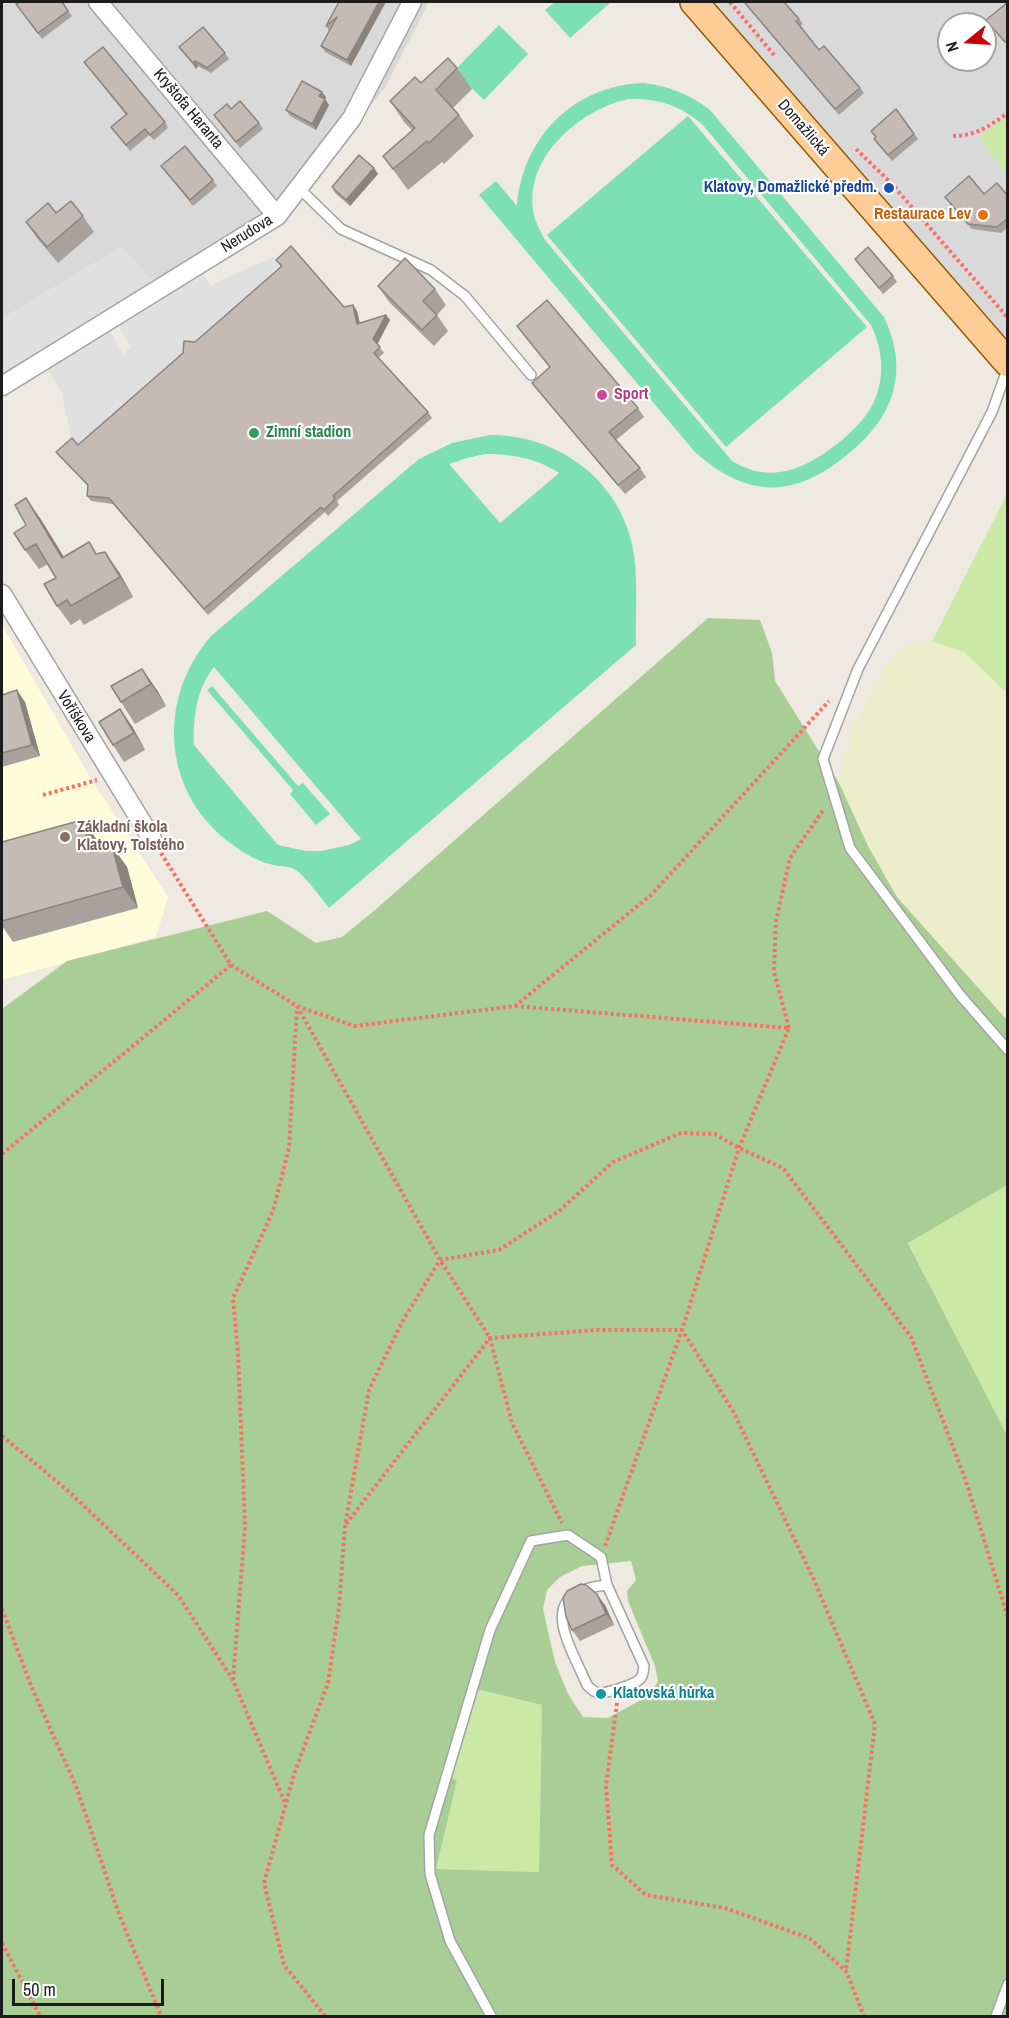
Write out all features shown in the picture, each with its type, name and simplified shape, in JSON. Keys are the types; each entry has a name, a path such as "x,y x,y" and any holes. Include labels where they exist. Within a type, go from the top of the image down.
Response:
{"main road":[{"name":"Domažlická","path":"694,2 1008,365"}],"street":[{"name":"Kryštofa Haranta","path":"98,2 277,216"},
{"name":"Nerudova","path":"2,386 277,216 352,118 412,2"},
{"name":"Voříškova","path":"2,594 152,839"}],"lane":[{"path":"299,188 340,229 431,270 465,296 531,375"},
{"path":"1008,365 992,412 858,669 823,759 850,848 960,995 1008,1050"},
{"path":"491,2016 450,1941 430,1874 429,1835 490,1630 531,1541 568,1535 601,1557 608,1585 644,1666 639,1680 599,1693 587,1684 566,1635 562,1621 562,1609 566,1600 577,1592 590,1587 608,1585"},
{"path":"996,2016 1008,1984"}],"path":[{"path":"730,2 776,58"},
{"path":"953,136 968,136 988,127 1008,113"},
{"path":"853,147 891,183 1008,318"},
{"path":"514,1006 651,895 834,695"},
{"path":"601,1557 682,1330 739,1148 789,1028 774,972 776,921 790,858 834,794"},
{"path":"152,839 231,965 297,1006 354,1026 514,1006 789,1028"},
{"path":"2,1154 231,965"},
{"path":"297,1006 440,1260 490,1338 512,1423 568,1535"},
{"path":"233,1680 245,1527 238,1352 233,1298 273,1211 289,1148 297,1006"},
{"path":"325,2016 284,1965 264,1883 294,1774 328,1683 339,1607 345,1526 369,1390 402,1322 440,1260 499,1250 560,1211 613,1162 681,1133 714,1134 783,1168 911,1337 966,1481 1008,1618"},
{"path":"345,1526 490,1338 596,1330 682,1330"},
{"path":"682,1330 733,1411 814,1580 875,1724 846,1971"},
{"path":"2,1436 66,1489 178,1595 233,1680 286,1803"},
{"path":"2,1609 32,1688 76,1786 119,1914 161,2016"},
{"path":"619,1688 606,1785 612,1865 646,1895 725,1908 809,1938 846,1971 864,2016"},
{"path":"2,1943 40,2016"}],"shaded area":[{"path":"2,2 429,2 385,88 287,205 2,389"},
{"path":"707,2 1007,2 1007,337 992,337"},
{"path":"122,246 149,277 160,279 2,373 2,318"},
{"path":"273,257 286,272 188,354 82,450 76,444 71,437 62,393 47,368 110,331 124,355 131,347 119,326 203,275 211,285"},
{"name":"Základní škola Klatovy, Tolstého","path":"2,625 90,777 168,897 156,937 2,980"}],"green space":[{"path":"555,2 611,2 570,38 545,10"},
{"path":"499,25 528,54 484,100 454,71"},
{"path":"643,83 661,86 686,95 710,110 884,317 896,356 893,392 886,409 877,425 864,440 828,469 809,479 790,485 771,487 752,485 733,478 714,467 694,451 479,195 496,181 517,206 521,181 529,158 541,138 556,120 574,105 618,86","holes":["628,99 658,101 677,107 702,124 871,325 878,343 881,361 881,379 873,404 862,421 847,435 829,450 804,465 790,470 762,472 732,461 545,240 537,225 533,194 537,175 558,140 591,114"]},
{"path":"688,116 867,327 726,447 547,235"},
{"path":"1007,117 1007,176 979,137"},
{"path":"490,435 514,437 538,443 580,464 598,480 613,499 624,520 632,544 636,581 636,645 329,908 309,882 296,870 260,861 233,845 210,824 192,800 181,774 175,746 175,718 181,689 193,662 211,636 419,459 452,443","holes":["485,454 523,458 559,473 500,523 449,464","214,667 361,839 349,845 321,851 306,851 278,845 194,745 194,725 199,695"]},
{"path":"1007,494 1008,693 964,652 932,641"},
{"path":"708,618 760,620 772,653 775,681 839,783 868,846 897,897 1007,1020 1007,1185 908,1243 1007,1435 1007,2016 2,2016 2,1009 67,961 267,911 316,943 342,937","holes":["631,1561 636,1580 627,1591 628,1601 655,1666 658,1681 650,1695 608,1718 583,1717 568,1694 555,1662 543,1609 547,1590 560,1577 582,1566","481,1690 542,1705 539,1872 436,1869 457,1781 452,1778 475,1693"]},
{"path":"932,641 964,652 1007,693 1007,1020 897,897 868,846 839,783 852,729 885,666 908,644"},
{"path":"212,686 298,786 303,783 330,814 316,825 290,794 293,790 207,690"},
{"path":"1007,1185 1007,1435 908,1242"},
{"path":"481,1690 542,1705 539,1872 436,1869 457,1781 452,1779 475,1693"}],"building":[{"path":"20,2 62,2 68,11 38,33 16,4"},
{"path":"339,2 379,2 347,60 321,46 337,17 326,26"},
{"path":"784,2 799,19 796,21 819,50 824,46 860,88 835,109 745,3"},
{"path":"1008,2 1008,40 1005,42 997,33 996,12"},
{"path":"203,27 225,53 207,68 195,61 193,63 179,47"},
{"path":"103,47 165,122 150,135 145,129 126,145 111,127 127,114 84,62"},
{"path":"448,58 457,68 436,90 459,115 429,143 427,141 393,169 383,156 415,128 390,101 415,77 421,83"},
{"path":"302,81 322,92 319,96 325,99 312,124 286,110"},
{"path":"240,101 259,123 236,142 214,115 227,104 231,109"},
{"path":"896,109 914,134 888,155 874,139 876,137 871,131"},
{"path":"185,146 213,180 190,200 161,166"},
{"path":"359,155 374,168 346,200 332,187"},
{"name":"Restaurace Lev","path":"969,176 984,194 997,183 1008,196 1008,218 997,227 968,224 945,197"},
{"path":"71,201 83,216 47,247 26,222 48,203 56,213"},
{"name":"Zimní stadion","path":"291,246 344,307 353,305 357,324 386,315 373,339 380,347 374,353 428,412 333,496 335,499 324,510 321,507 204,609 109,498 87,496 88,485 56,452 72,438 78,445 183,353 184,341 195,342 282,266 276,260"},
{"path":"868,247 893,276 879,288 855,259"},
{"path":"405,258 435,289 423,301 437,315 422,330 378,286"},
{"path":"547,300 638,408 609,432 640,468 618,485 532,383 550,367 517,326"},
{"path":"26,498 62,558 89,542 96,554 105,552 120,577 71,606 67,600 57,606 44,584 56,578 36,544 25,550 14,533 26,525 15,505"},
{"path":"142,669 151,684 121,702 111,686"},
{"path":"17,690 32,745 2,753 2,695"},
{"path":"120,709 134,733 113,745 99,722"},
{"path":"82,820 91,852 112,846 123,887 2,921 2,842"},
{"path":"581,1584 586,1585 597,1594 606,1614 572,1630 566,1617 563,1598 567,1591"}],"place":[{"name":"Klatovy, Domažlické předm.","path":"889,188"},
{"name":"Restaurace Lev","path":"983,215"},
{"name":"Sport","path":"602,395"},
{"name":"Zimní stadion","path":"254,433"},
{"name":"Základní škola Klatovy, Tolstého","path":"65,837"},
{"name":"Klatovská hůrka","path":"601,1694"}]}
